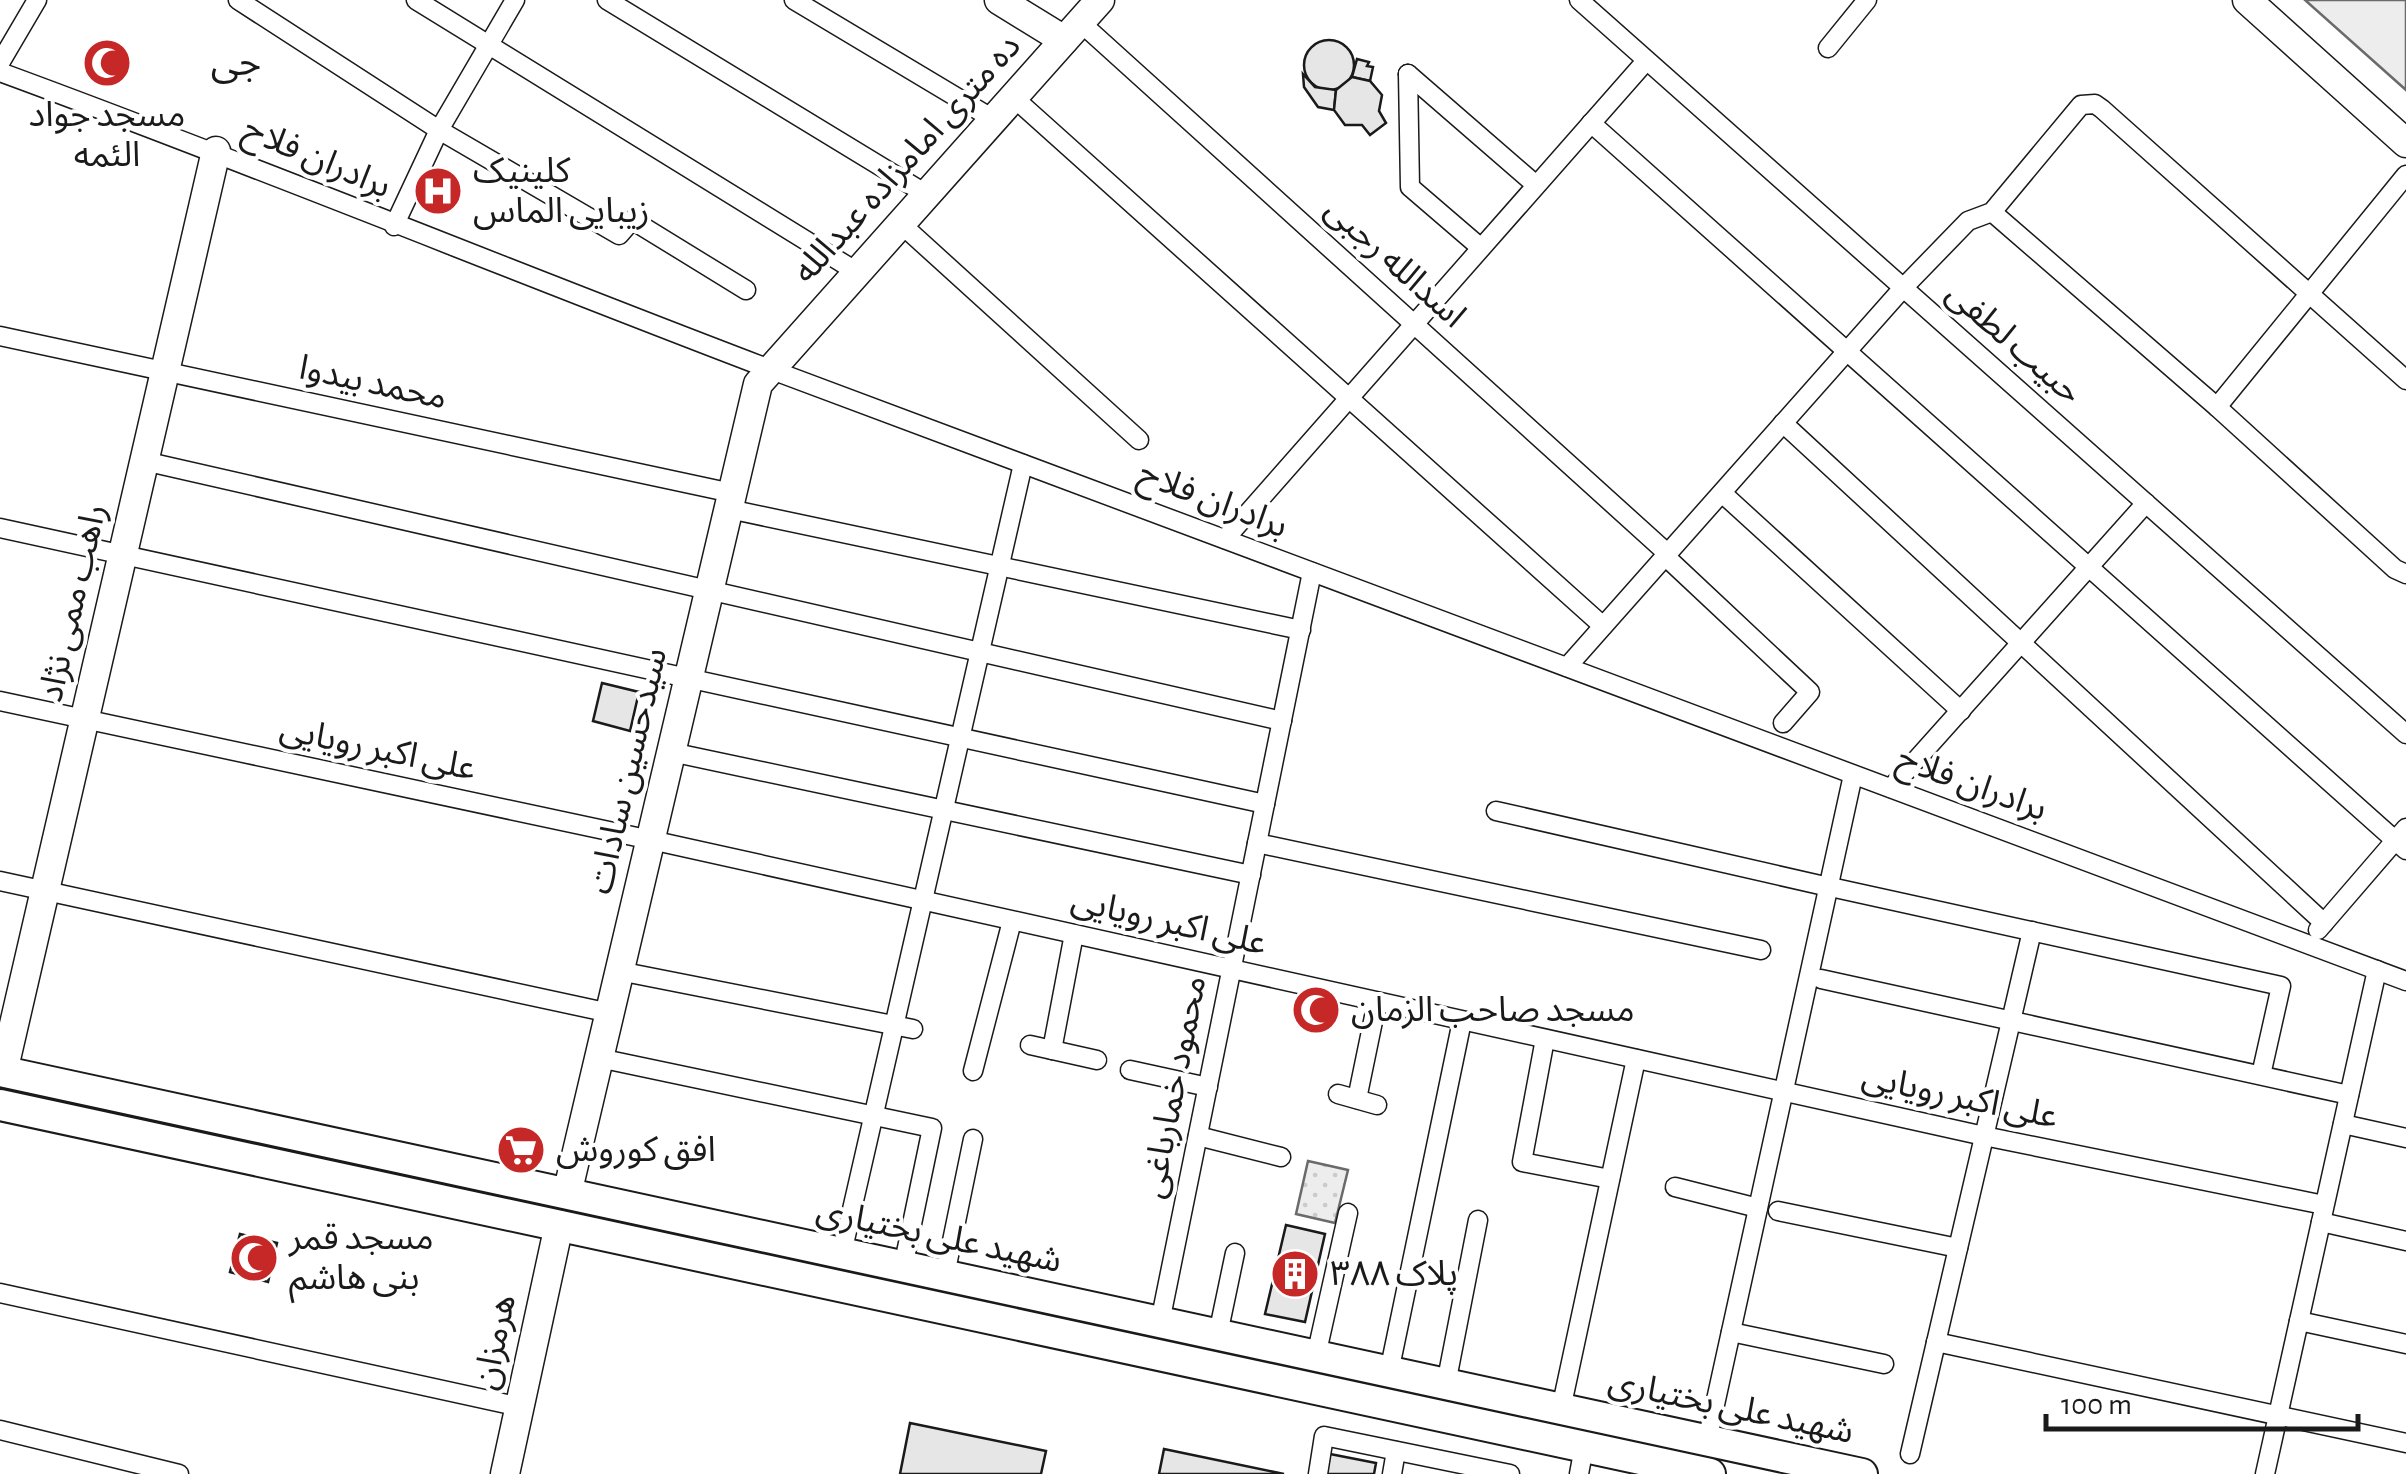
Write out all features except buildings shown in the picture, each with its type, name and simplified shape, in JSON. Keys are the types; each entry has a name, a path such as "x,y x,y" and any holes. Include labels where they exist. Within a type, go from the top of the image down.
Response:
{"main road":[{"path":"999,0 1072,31"},
{"name":"ده متری امامزاده عبدالله","path":"770,369 1100,0"},
{"path":"2247,0 2406,143"},
{"name":"راهب ممی نژاد","path":"1,1076 216,151"},
{"name":"سیدحسین سادات","path":"567,1194 754,396 770,369"},
{"name":"شهید علی بختیاری","path":"1,1076 656,1213 1862,1474"},
{"name":"شهید علی بختیاری","path":"0,1105 1153,1354 1582,1460 1676,1467 1710,1474"},
{"path":"559,1226 567,1194"},
{"path":"648,1245 656,1213"},
{"name":"هرمزان","path":"505,1474 559,1226"},
{"path":"1153,1354 1160,1322"}],"street":[{"path":"0,63 37,0"},
{"path":"238,0 439,130 619,235 632,220 746,290"},
{"path":"416,0 857,272"},
{"path":"394,226 439,130 515,0"},
{"path":"606,0 926,194"},
{"path":"794,0 993,120"},
{"name":"حبیب لطفی","path":"1579,0 2406,734"},
{"path":"1828,48 1867,0"},
{"name":"اسدالله رجبی","path":"1072,31 1414,324 1810,692 1783,723"},
{"path":"1225,539 1646,60"},
{"name":"برادران فلاح","path":"0,72 216,151 394,226 770,369 2406,981"},
{"path":"1481,248 1410,187 1408,74 1536,185"},
{"path":"1012,98 1603,626"},
{"path":"1566,667 1903,288 1968,221 1992,212 2074,109 2088,104 2102,109 2406,380"},
{"path":"1592,123 2402,840 2307,944"},
{"path":"2217,408 2406,175"},
{"path":"1992,212 2400,571"},
{"path":"900,223 1139,440"},
{"name":"محمد بیدوا","path":"0,336 1000,566 1300,630"},
{"path":"1783,423 2324,923"},
{"path":"144,461 1282,721"},
{"path":"842,1253 874,1114 904,1027 923,901 1023,464"},
{"path":"1722,492 1961,710"},
{"path":"1891,788 2146,503"},
{"path":"0,528 1265,804"},
{"name":"محمود خمارباغی","path":"1160,1322 1312,572"},
{"name":"علی اکبر رویایی","path":"0,702 651,840 1984,1136 2323,1214 2406,1241"},
{"path":"671,752 1251,875"},
{"path":"1707,1440 1832,888 1853,774"},
{"path":"1496,811 2281,986 2261,1075"},
{"path":"1257,843 1761,950"},
{"path":"0,881 610,1012"},
{"path":"974,1071 1012,920"},
{"path":"1910,1454 2032,931"},
{"path":"1052,1050 1074,934"},
{"path":"620,970 904,1027"},
{"path":"2265,1474 2377,970"},
{"path":"1822,979 2349,1095"},
{"path":"1357,1099 1377,1002"},
{"path":"1389,1372 1462,1021"},
{"path":"1545,1039 1522,1162 1610,1180"},
{"path":"1030,1045 1096,1060"},
{"path":"599,1058 932,1128 903,1266"},
{"path":"1561,1409 1636,1060"},
{"path":"1130,1070 1208,1087"},
{"path":"1338,1094 1377,1104"},
{"path":"2342,1124 2406,1138"},
{"path":"1198,1136 1281,1157"},
{"path":"945,1276 972,1138"},
{"path":"1675,1187 1758,1208"},
{"path":"1778,1211 1958,1248"},
{"path":"1316,1356 1348,1213"},
{"path":"1446,1384 1478,1220"},
{"path":"1218,1334 1235,1253"},
{"path":"0,1294 520,1406"},
{"path":"2299,1320 2406,1344"},
{"path":"1731,1332 1884,1364"},
{"path":"1936,1342 2406,1443"},
{"path":"0,1430 179,1474"},
{"path":"1318,1474 1324,1436 1471,1470 1510,1474"},
{"path":"1392,1474 1396,1451"}],"shaded area":[{"path":"2305,0 2406,0 2406,90"},
{"path":"1308,1161 1348,1170 1335,1223 1296,1214"}],"place":[{"name":"مسجد جواد الئمه","path":"107,63"},
{"name":"کلینیک زیبایی الماس","path":"438,191"},
{"name":"مسجد صاحب الزمان","path":"1316,1010"},
{"name":"افق کوروش","path":"521,1150"},
{"name":"مسجد قمر بنی هاشم","path":"254,1258"},
{"name":"پلاک ۳۸۸","path":"1295,1274"}],"district":[{"name":"جی","path":"236,64"}]}
